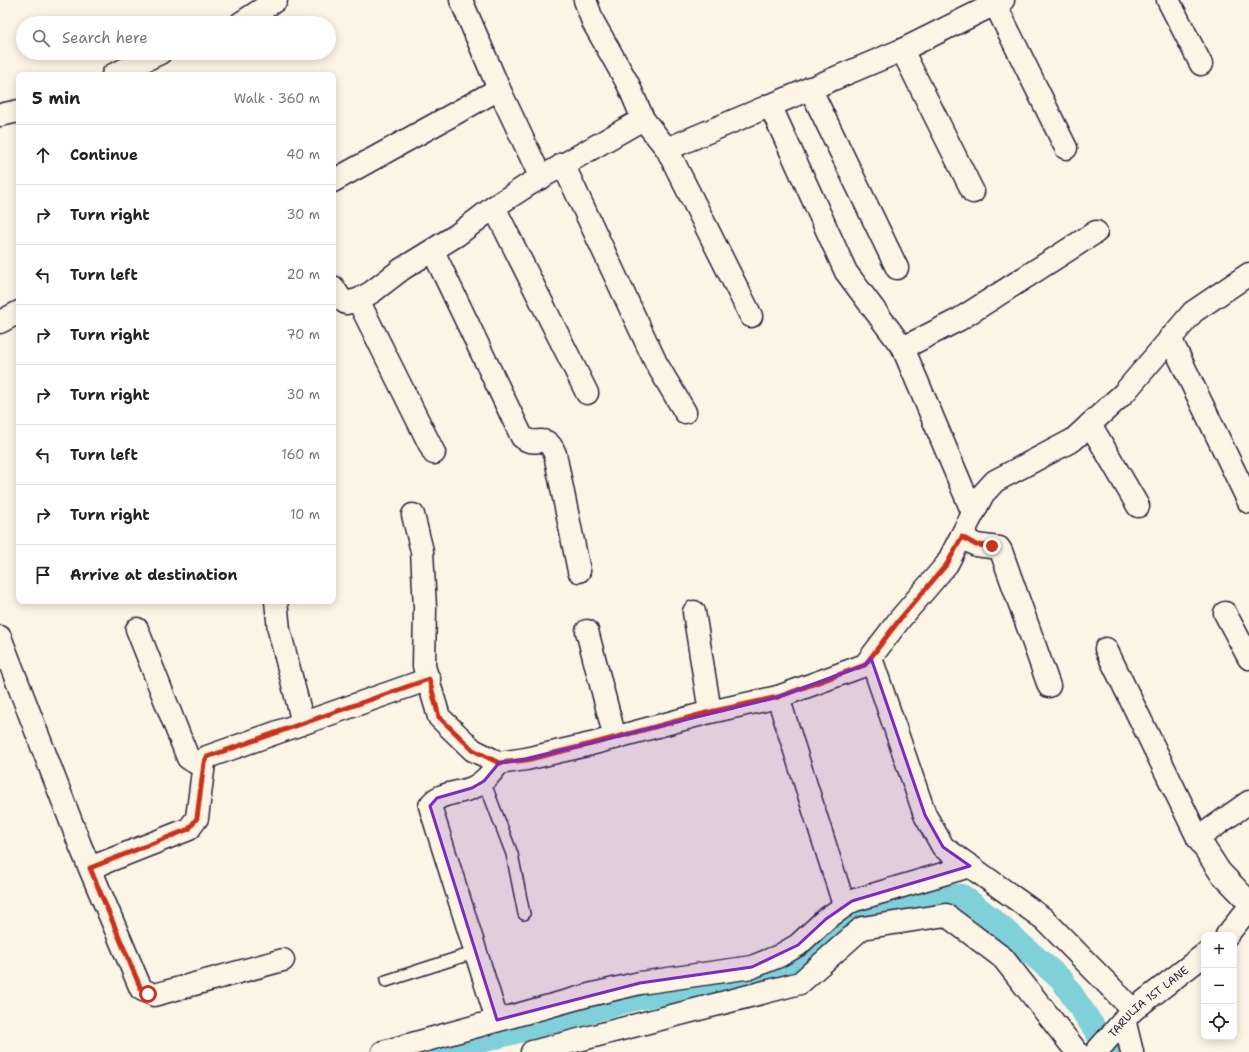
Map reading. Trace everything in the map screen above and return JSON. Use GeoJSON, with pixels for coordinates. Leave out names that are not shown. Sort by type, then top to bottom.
{"type":"FeatureCollection","features":[{"type":"Feature","properties":{"kind":"street"},"geometry":{"type":"LineString","coordinates":[[252,16],[276,0]]}},
{"type":"Feature","properties":{"kind":"street"},"geometry":{"type":"LineString","coordinates":[[461,0],[499,89],[541,178]]}},
{"type":"Feature","properties":{"kind":"street"},"geometry":{"type":"LineString","coordinates":[[585,0],[593,22],[628,84],[643,119],[667,148],[751,316]]}},
{"type":"Feature","properties":{"kind":"street"},"geometry":{"type":"LineString","coordinates":[[1168,0],[1202,64]]}},
{"type":"Feature","properties":{"kind":"street"},"geometry":{"type":"LineString","coordinates":[[667,148],[902,50],[999,2],[1066,148]]}},
{"type":"Feature","properties":{"kind":"street"},"geometry":{"type":"LineString","coordinates":[[902,50],[974,192]]}},
{"type":"Feature","properties":{"kind":"street"},"geometry":{"type":"LineString","coordinates":[[119,72],[145,60]]}},
{"type":"Feature","properties":{"kind":"street"},"geometry":{"type":"LineString","coordinates":[[810,88],[897,268]]}},
{"type":"Feature","properties":{"kind":"street"},"geometry":{"type":"LineString","coordinates":[[336,179],[499,89]]}},
{"type":"Feature","properties":{"kind":"street"},"geometry":{"type":"LineString","coordinates":[[770,105],[846,272],[903,348],[973,513]]}},
{"type":"Feature","properties":{"kind":"street"},"geometry":{"type":"LineString","coordinates":[[0,115],[16,112]]}},
{"type":"Feature","properties":{"kind":"street"},"geometry":{"type":"LineString","coordinates":[[336,292],[340,299],[346,303],[358,300],[402,269],[433,251],[494,207],[563,164],[643,119]]}},
{"type":"Feature","properties":{"kind":"street"},"geometry":{"type":"LineString","coordinates":[[563,164],[656,362],[684,412]]}},
{"type":"Feature","properties":{"kind":"street"},"geometry":{"type":"LineString","coordinates":[[494,207],[587,393]]}},
{"type":"Feature","properties":{"kind":"street"},"geometry":{"type":"LineString","coordinates":[[903,348],[960,319],[1096,232]]}},
{"type":"Feature","properties":{"kind":"street"},"geometry":{"type":"LineString","coordinates":[[433,251],[522,437],[529,441],[545,440],[552,445],[579,571]]}},
{"type":"Feature","properties":{"kind":"street"},"geometry":{"type":"LineString","coordinates":[[413,515],[422,551],[425,608],[424,666],[439,717],[473,750],[499,763],[526,760],[710,712],[778,697],[865,665],[900,619],[947,564],[983,494],[995,481],[1073,440],[1124,393],[1193,312],[1249,274]]}},
{"type":"Feature","properties":{"kind":"street"},"geometry":{"type":"LineString","coordinates":[[358,300],[434,453]]}},
{"type":"Feature","properties":{"kind":"street"},"geometry":{"type":"LineString","coordinates":[[0,322],[16,314]]}},
{"type":"Feature","properties":{"kind":"street"},"geometry":{"type":"LineString","coordinates":[[1170,338],[1249,502]]}},
{"type":"Feature","properties":{"kind":"street"},"geometry":{"type":"LineString","coordinates":[[1090,424],[1138,506]]}},
{"type":"Feature","properties":{"kind":"street"},"geometry":{"type":"LineString","coordinates":[[962,537],[976,545],[999,548],[1001,551],[1049,686]]}},
{"type":"Feature","properties":{"kind":"street"},"geometry":{"type":"LineString","coordinates":[[276,604],[279,630],[303,723]]}},
{"type":"Feature","properties":{"kind":"street"},"geometry":{"type":"LineString","coordinates":[[694,612],[710,712]]}},
{"type":"Feature","properties":{"kind":"street"},"geometry":{"type":"LineString","coordinates":[[1225,613],[1249,658]]}},
{"type":"Feature","properties":{"kind":"street"},"geometry":{"type":"LineString","coordinates":[[137,630],[188,758],[196,763],[204,763]]}},
{"type":"Feature","properties":{"kind":"street"},"geometry":{"type":"LineString","coordinates":[[587,631],[615,738]]}},
{"type":"Feature","properties":{"kind":"street"},"geometry":{"type":"LineString","coordinates":[[0,637],[6,669],[141,989],[148,994],[154,995],[283,960]]}},
{"type":"Feature","properties":{"kind":"street"},"geometry":{"type":"LineString","coordinates":[[1106,649],[1198,838],[1220,872],[1249,902]]}},
{"type":"Feature","properties":{"kind":"street"},"geometry":{"type":"LineString","coordinates":[[871,658],[925,815],[943,847],[1044,919],[1125,1018],[1132,1052]]}},
{"type":"Feature","properties":{"kind":"street"},"geometry":{"type":"LineString","coordinates":[[90,868],[189,829],[197,818],[204,763],[207,757],[429,679]]}},
{"type":"Feature","properties":{"kind":"street"},"geometry":{"type":"LineString","coordinates":[[778,697],[844,905]]}},
{"type":"Feature","properties":{"kind":"street"},"geometry":{"type":"LineString","coordinates":[[497,1020],[430,806],[437,798],[472,788],[484,781],[499,763]]}},
{"type":"Feature","properties":{"kind":"street"},"geometry":{"type":"LineString","coordinates":[[1198,838],[1249,802]]}},
{"type":"Feature","properties":{"kind":"street"},"geometry":{"type":"LineString","coordinates":[[383,1052],[540,1007],[640,983],[752,967],[779,956],[798,945],[826,918],[844,905],[873,894],[970,866]]}},
{"type":"Feature","properties":{"kind":"street"},"geometry":{"type":"LineString","coordinates":[[1229,932],[1249,908]]}},
{"type":"Feature","properties":{"kind":"street"},"geometry":{"type":"LineString","coordinates":[[532,1052],[800,983],[862,928],[946,915],[1003,958],[1077,1052]]}},
{"type":"Feature","properties":{"kind":"street","name":"TARULIA 1ST LANE"},"geometry":{"type":"LineString","coordinates":[[1096,1052],[1125,1018],[1201,956]]}},
{"type":"Feature","properties":{"kind":"lane"},"geometry":{"type":"LineString","coordinates":[[484,781],[512,854],[524,914]]}},
{"type":"Feature","properties":{"kind":"lane"},"geometry":{"type":"LineString","coordinates":[[386,981],[476,952]]}},
{"type":"Feature","properties":{"kind":"highlighted area"},"geometry":{"type":"Polygon","coordinates":[[[871,658],[925,815],[943,847],[970,866],[852,901],[826,919],[798,945],[752,967],[640,983],[497,1020],[430,806],[437,798],[472,788],[484,781],[499,763],[526,759],[778,697],[865,665],[871,658]]]}},
{"type":"Feature","properties":{"kind":"waterway"},"geometry":{"type":"LineString","coordinates":[[442,1052],[638,998],[746,978],[801,962],[847,923],[903,897],[962,896],[987,915],[1062,980],[1110,1052]]}},
{"type":"Feature","properties":{"kind":"route"},"geometry":{"type":"LineString","coordinates":[[148,994],[141,989],[90,868],[189,829],[197,818],[204,763],[207,757],[429,679],[439,717],[473,750],[499,763],[526,760],[710,712],[778,697],[865,665],[878,650],[900,619],[947,564],[962,537],[976,545],[983,547],[992,546]]}}]}
